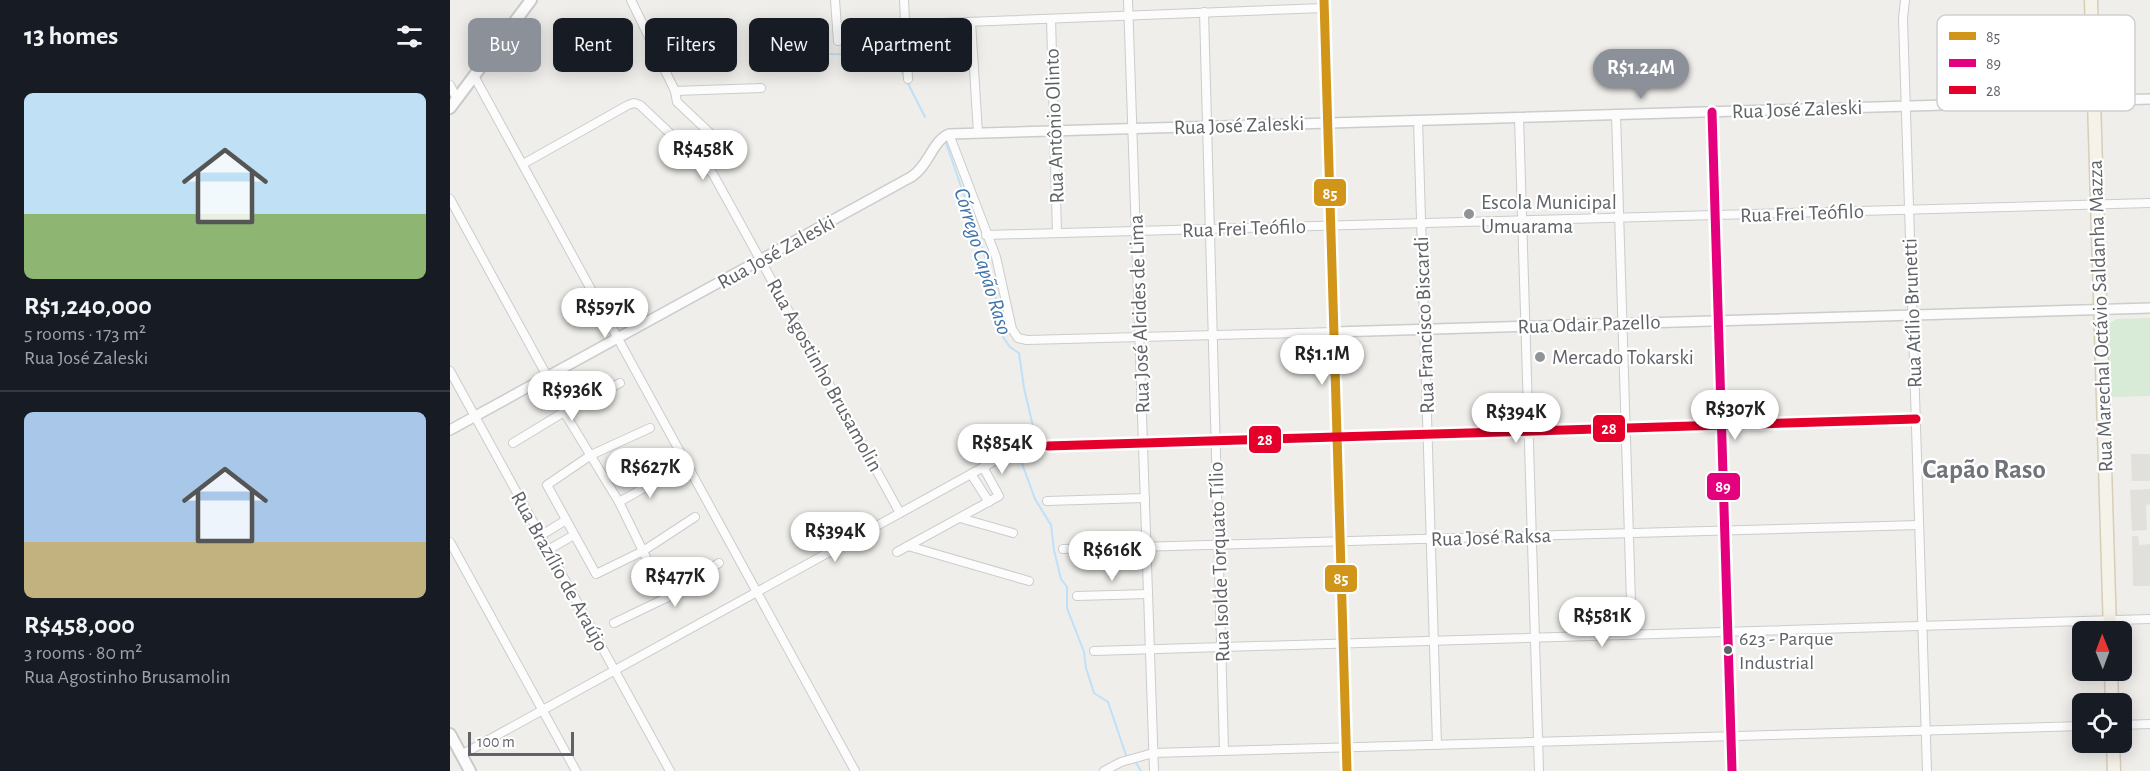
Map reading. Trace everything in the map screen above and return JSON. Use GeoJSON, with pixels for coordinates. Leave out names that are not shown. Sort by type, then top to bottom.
{"type":"FeatureCollection","features":[{"type":"Feature","properties":{"kind":"main road"},"geometry":{"type":"LineString","coordinates":[[450,108],[531,0]]}},
{"type":"Feature","properties":{"kind":"main road","name":"Rua Marechal Octávio Saldanha Mazza"},"geometry":{"type":"LineString","coordinates":[[2091,0],[2091,15]]}},
{"type":"Feature","properties":{"kind":"main road","name":"Rua Marechal Octávio Saldanha Mazza"},"geometry":{"type":"LineString","coordinates":[[2094,111],[2110,621]]}},
{"type":"Feature","properties":{"kind":"main road"},"geometry":{"type":"LineString","coordinates":[[450,734],[471,771]]}},
{"type":"Feature","properties":{"kind":"main road"},"geometry":{"type":"LineString","coordinates":[[2113,753],[2114,771]]}},
{"type":"Feature","properties":{"kind":"street"},"geometry":{"type":"LineString","coordinates":[[631,0],[675,91],[677,102],[712,135]]}},
{"type":"Feature","properties":{"kind":"street"},"geometry":{"type":"LineString","coordinates":[[835,0],[838,41]]}},
{"type":"Feature","properties":{"kind":"street"},"geometry":{"type":"LineString","coordinates":[[904,0],[905,18]]}},
{"type":"Feature","properties":{"kind":"street","name":"Rua José Alcides de Lima"},"geometry":{"type":"LineString","coordinates":[[1128,0],[1154,771]]}},
{"type":"Feature","properties":{"kind":"street","name":"Rua Atílio Brunetti"},"geometry":{"type":"LineString","coordinates":[[1905,0],[1903,19],[1927,771]]}},
{"type":"Feature","properties":{"kind":"street"},"geometry":{"type":"LineString","coordinates":[[972,22],[1114,17],[1129,14],[1204,12],[1324,4],[1347,771]]}},
{"type":"Feature","properties":{"kind":"street","name":"Rua Isolde Torquato Tílio"},"geometry":{"type":"LineString","coordinates":[[1204,12],[1224,751]]}},
{"type":"Feature","properties":{"kind":"street","name":"Rua Antônio Olinto"},"geometry":{"type":"LineString","coordinates":[[1051,19],[1057,233]]}},
{"type":"Feature","properties":{"kind":"street"},"geometry":{"type":"LineString","coordinates":[[837,27],[841,27]]}},
{"type":"Feature","properties":{"kind":"street"},"geometry":{"type":"LineString","coordinates":[[972,38],[978,133]]}},
{"type":"Feature","properties":{"kind":"street"},"geometry":{"type":"LineString","coordinates":[[908,72],[908,79]]}},
{"type":"Feature","properties":{"kind":"street"},"geometry":{"type":"LineString","coordinates":[[474,76],[855,771]]}},
{"type":"Feature","properties":{"kind":"street"},"geometry":{"type":"LineString","coordinates":[[450,85],[457,99]]}},
{"type":"Feature","properties":{"kind":"street"},"geometry":{"type":"LineString","coordinates":[[675,91],[760,88]]}},
{"type":"Feature","properties":{"kind":"street","name":"Rua José Zaleski"},"geometry":{"type":"LineString","coordinates":[[2135,99],[2150,99]]}},
{"type":"Feature","properties":{"kind":"street","name":"Rua Agostinho Brusamolin"},"geometry":{"type":"LineString","coordinates":[[523,164],[634,103],[640,105],[713,174],[900,513]]}},
{"type":"Feature","properties":{"kind":"street","name":"Rua José Zaleski"},"geometry":{"type":"LineString","coordinates":[[450,430],[915,175],[924,166],[940,140],[949,134],[1937,105]]}},
{"type":"Feature","properties":{"kind":"street"},"geometry":{"type":"LineString","coordinates":[[1712,112],[1732,771]]}},
{"type":"Feature","properties":{"kind":"street"},"geometry":{"type":"LineString","coordinates":[[1616,114],[1632,635]]}},
{"type":"Feature","properties":{"kind":"street"},"geometry":{"type":"LineString","coordinates":[[1519,117],[1539,771]]}},
{"type":"Feature","properties":{"kind":"street","name":"Rua Francisco Biscardi"},"geometry":{"type":"LineString","coordinates":[[1418,120],[1437,745]]}},
{"type":"Feature","properties":{"kind":"street"},"geometry":{"type":"LineString","coordinates":[[949,134],[986,235]]}},
{"type":"Feature","properties":{"kind":"street"},"geometry":{"type":"LineString","coordinates":[[450,199],[547,376]]}},
{"type":"Feature","properties":{"kind":"street","name":"Rua Frei Teófilo"},"geometry":{"type":"LineString","coordinates":[[986,235],[2150,203]]}},
{"type":"Feature","properties":{"kind":"street","name":"Rua Odair Pazello"},"geometry":{"type":"LineString","coordinates":[[986,235],[996,257],[1014,334],[1018,338],[1028,340],[2150,308]]}},
{"type":"Feature","properties":{"kind":"street","name":"Rua Brazílio de Araújo"},"geometry":{"type":"LineString","coordinates":[[450,371],[670,771]]}},
{"type":"Feature","properties":{"kind":"street"},"geometry":{"type":"LineString","coordinates":[[513,443],[564,412],[620,383]]}},
{"type":"Feature","properties":{"kind":"street"},"geometry":{"type":"LineString","coordinates":[[564,412],[619,502],[666,598]]}},
{"type":"Feature","properties":{"kind":"street"},"geometry":{"type":"LineString","coordinates":[[1048,446],[1916,419]]}},
{"type":"Feature","properties":{"kind":"street"},"geometry":{"type":"LineString","coordinates":[[650,428],[591,455],[547,485],[596,574],[644,551],[695,517]]}},
{"type":"Feature","properties":{"kind":"street"},"geometry":{"type":"LineString","coordinates":[[461,754],[1000,458]]}},
{"type":"Feature","properties":{"kind":"street"},"geometry":{"type":"LineString","coordinates":[[897,552],[999,496],[983,467]]}},
{"type":"Feature","properties":{"kind":"street"},"geometry":{"type":"LineString","coordinates":[[619,502],[669,474]]}},
{"type":"Feature","properties":{"kind":"street"},"geometry":{"type":"LineString","coordinates":[[971,474],[989,502]]}},
{"type":"Feature","properties":{"kind":"street"},"geometry":{"type":"LineString","coordinates":[[1047,501],[1145,498]]}},
{"type":"Feature","properties":{"kind":"street"},"geometry":{"type":"LineString","coordinates":[[960,518],[1013,533]]}},
{"type":"Feature","properties":{"kind":"street"},"geometry":{"type":"LineString","coordinates":[[540,536],[566,520]]}},
{"type":"Feature","properties":{"kind":"street","name":"Rua José Raksa"},"geometry":{"type":"LineString","coordinates":[[1063,549],[1919,525]]}},
{"type":"Feature","properties":{"kind":"street"},"geometry":{"type":"LineString","coordinates":[[548,550],[574,535]]}},
{"type":"Feature","properties":{"kind":"street"},"geometry":{"type":"LineString","coordinates":[[450,542],[576,771]]}},
{"type":"Feature","properties":{"kind":"street"},"geometry":{"type":"LineString","coordinates":[[908,546],[1029,580]]}},
{"type":"Feature","properties":{"kind":"street"},"geometry":{"type":"LineString","coordinates":[[614,623],[666,598],[719,564]]}},
{"type":"Feature","properties":{"kind":"street"},"geometry":{"type":"LineString","coordinates":[[1077,596],[1148,594]]}},
{"type":"Feature","properties":{"kind":"street"},"geometry":{"type":"LineString","coordinates":[[2132,622],[2150,619]]}},
{"type":"Feature","properties":{"kind":"street"},"geometry":{"type":"LineString","coordinates":[[1094,651],[1922,626],[2072,626]]}},
{"type":"Feature","properties":{"kind":"street"},"geometry":{"type":"LineString","coordinates":[[2132,725],[2150,724]]}},
{"type":"Feature","properties":{"kind":"street"},"geometry":{"type":"LineString","coordinates":[[1104,771],[1137,756],[1153,753],[2072,726]]}},
{"type":"Feature","properties":{"kind":"shaded area"},"geometry":{"type":"Polygon","coordinates":[[[2131,454],[2150,454],[2150,481],[2132,481],[2131,454]]]}},
{"type":"Feature","properties":{"kind":"shaded area"},"geometry":{"type":"Polygon","coordinates":[[[2150,489],[2150,504],[2146,505],[2147,530],[2132,531],[2130,490],[2150,489]]]}},
{"type":"Feature","properties":{"kind":"shaded area"},"geometry":{"type":"Polygon","coordinates":[[[2132,536],[2138,536],[2139,545],[2150,544],[2150,586],[2133,586],[2132,536]]]}},
{"type":"Feature","properties":{"kind":"green space"},"geometry":{"type":"Polygon","coordinates":[[[2150,318],[2150,396],[2111,397],[2109,324],[2117,319],[2150,318]]]}},
{"type":"Feature","properties":{"kind":"waterway","name":"Córrego Capão Raso"},"geometry":{"type":"LineString","coordinates":[[830,54],[880,55],[898,64],[925,117]]}},
{"type":"Feature","properties":{"kind":"waterway","name":"Córrego Capão Raso"},"geometry":{"type":"LineString","coordinates":[[945,140],[983,250],[995,293],[1003,337],[1010,347],[1019,353],[1024,388],[1036,439],[1030,449],[1020,458],[1035,499],[1051,525],[1061,579],[1067,587],[1067,608],[1084,652],[1086,668],[1094,693],[1108,702],[1127,758]]}},
{"type":"Feature","properties":{"kind":"waterway","name":"Córrego Capão Raso"},"geometry":{"type":"LineString","coordinates":[[1135,761],[1141,771]]}},
{"type":"Feature","properties":{"kind":"transit line","name":"85"},"geometry":{"type":"LineString","coordinates":[[1324,0],[1347,771]]}},
{"type":"Feature","properties":{"kind":"transit line","name":"89"},"geometry":{"type":"LineString","coordinates":[[1712,112],[1732,771]]}},
{"type":"Feature","properties":{"kind":"transit line","name":"28"},"geometry":{"type":"LineString","coordinates":[[1048,446],[1916,419]]}},
{"type":"Feature","properties":{"kind":"place","name":"Escola Municipal Umuarama"},"geometry":{"type":"Point","coordinates":[1469,214]}},
{"type":"Feature","properties":{"kind":"place","name":"Mercado Tokarski"},"geometry":{"type":"Point","coordinates":[1540,357]}},
{"type":"Feature","properties":{"kind":"place","name":"623 - Parque Industrial"},"geometry":{"type":"Point","coordinates":[1728,650]}},
{"type":"Feature","properties":{"kind":"district","name":"Capão Raso"},"geometry":{"type":"Point","coordinates":[1984,469]}}]}
